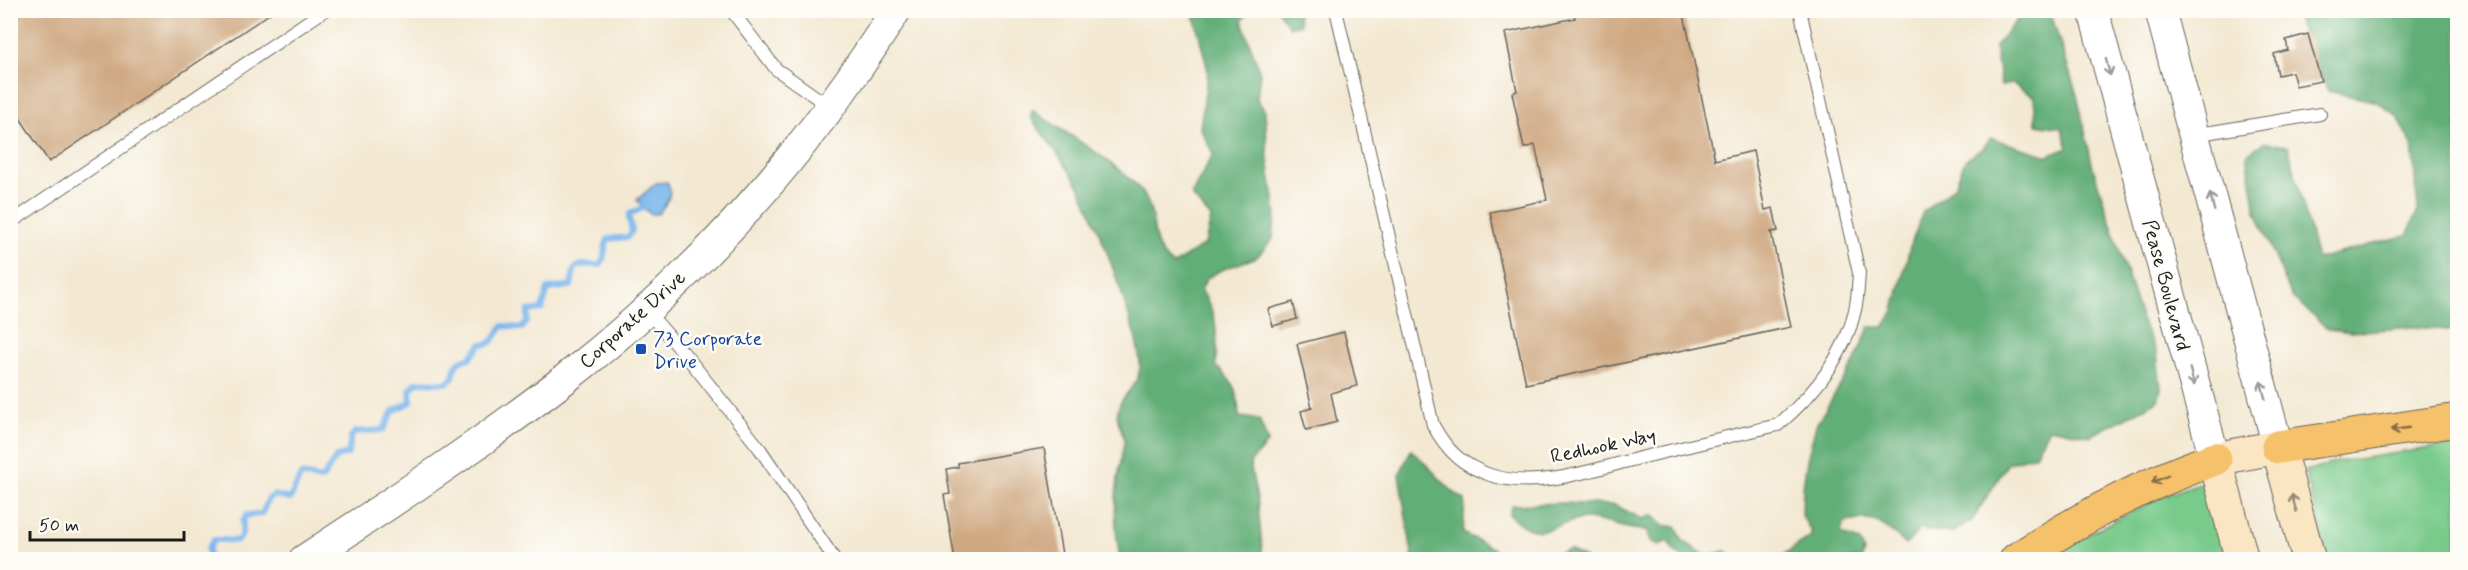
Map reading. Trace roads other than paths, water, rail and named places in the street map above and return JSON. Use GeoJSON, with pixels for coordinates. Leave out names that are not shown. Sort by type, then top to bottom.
{"type":"FeatureCollection","features":[{"type":"Feature","properties":{"kind":"highway"},"geometry":{"type":"LineString","coordinates":[[2278,447],[2457,420]]}},
{"type":"Feature","properties":{"kind":"highway"},"geometry":{"type":"LineString","coordinates":[[2016,560],[2096,510],[2160,479],[2215,459]]}},
{"type":"Feature","properties":{"kind":"main road"},"geometry":{"type":"LineString","coordinates":[[2215,459],[2278,447],[2309,560]]}},
{"type":"Feature","properties":{"kind":"main road","name":"Pease Boulevard"},"geometry":{"type":"LineString","coordinates":[[2215,459],[2242,560]]}},
{"type":"Feature","properties":{"kind":"street","name":"Corporate Drive"},"geometry":{"type":"LineString","coordinates":[[304,560],[416,487],[509,421],[566,378],[646,310],[739,218],[793,156],[830,107],[896,10]]}},
{"type":"Feature","properties":{"kind":"street","name":"Pease Boulevard"},"geometry":{"type":"LineString","coordinates":[[2093,10],[2215,459]]}},
{"type":"Feature","properties":{"kind":"street"},"geometry":{"type":"LineString","coordinates":[[2160,10],[2278,447]]}},
{"type":"Feature","properties":{"kind":"lane"},"geometry":{"type":"LineString","coordinates":[[10,223],[74,183],[326,10]]}},
{"type":"Feature","properties":{"kind":"lane"},"geometry":{"type":"LineString","coordinates":[[731,10],[776,69],[830,107]]}},
{"type":"Feature","properties":{"kind":"lane","name":"Redhook Way"},"geometry":{"type":"LineString","coordinates":[[1336,10],[1433,425],[1444,446],[1459,459],[1490,475],[1516,480],[1556,477],[1778,425],[1805,402],[1826,374],[1856,310],[1859,273],[1800,10]]}},
{"type":"Feature","properties":{"kind":"lane"},"geometry":{"type":"LineString","coordinates":[[2193,135],[2320,114]]}},
{"type":"Feature","properties":{"kind":"lane"},"geometry":{"type":"LineString","coordinates":[[646,310],[688,358],[760,449],[835,560]]}},
{"type":"Feature","properties":{"kind":"water"},"geometry":{"type":"Polygon","coordinates":[[[667,182],[670,191],[666,203],[658,214],[650,214],[637,200],[656,183],[667,182]]]}},
{"type":"Feature","properties":{"kind":"waterway"},"geometry":{"type":"LineString","coordinates":[[210,560],[208,549],[214,540],[239,539],[243,529],[243,520],[247,515],[262,514],[268,499],[274,495],[290,499],[301,475],[322,479],[336,457],[348,454],[351,437],[355,432],[383,430],[393,411],[411,402],[410,390],[417,382],[446,383],[453,378],[459,362],[470,358],[481,344],[492,341],[503,326],[522,328],[527,322],[528,311],[542,309],[548,289],[571,286],[574,270],[580,265],[600,265],[608,239],[628,237],[632,231],[630,214],[648,205]]}},
{"type":"Feature","properties":{"kind":"place","name":"73 Corporate Drive"},"geometry":{"type":"Point","coordinates":[641,349]}}]}
